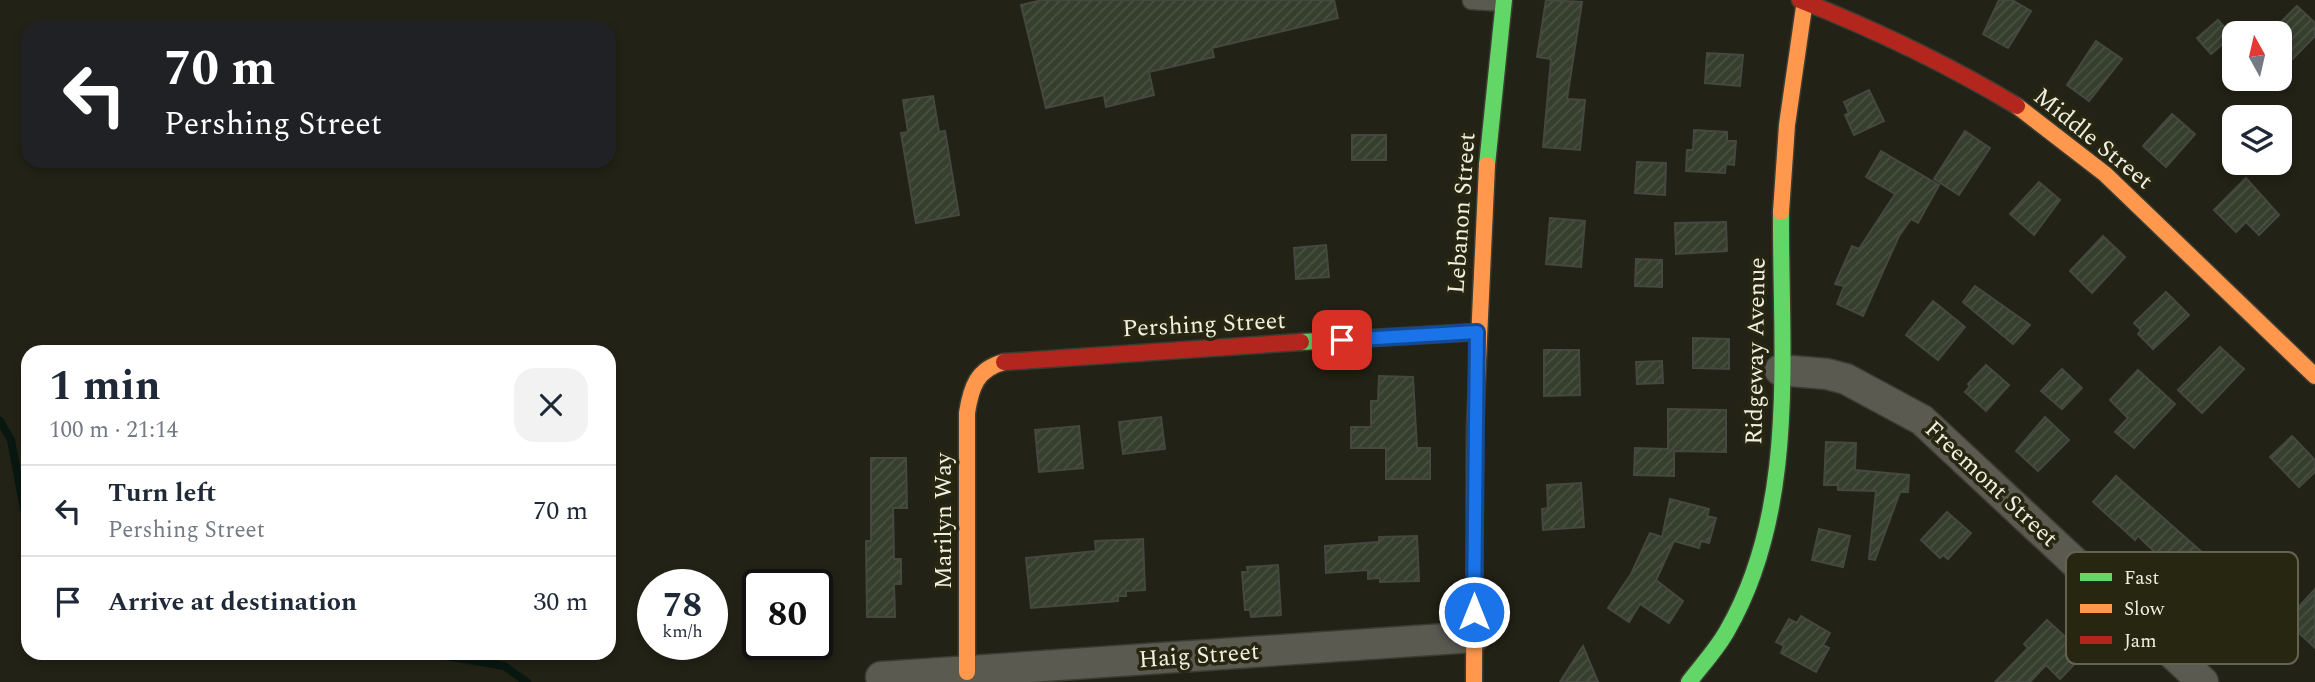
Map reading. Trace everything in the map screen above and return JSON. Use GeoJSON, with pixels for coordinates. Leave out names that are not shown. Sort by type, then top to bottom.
{"type":"FeatureCollection","features":[{"type":"Feature","properties":{"kind":"main road","name":"Ridgeway Avenue"},"geometry":{"type":"LineString","coordinates":[[1689,682],[1709,658],[1737,610],[1764,544],[1776,467],[1780,370],[1781,196],[1803,1]]}},
{"type":"Feature","properties":{"kind":"main road","name":"Middle Street"},"geometry":{"type":"LineString","coordinates":[[1803,1],[1983,84],[2050,130],[2105,174],[2315,376]]}},
{"type":"Feature","properties":{"kind":"main road","name":"Lebanon Street"},"geometry":{"type":"LineString","coordinates":[[1475,682],[1477,332],[1488,149],[1504,2]]}},
{"type":"Feature","properties":{"kind":"main road","name":"Pershing Street"},"geometry":{"type":"LineString","coordinates":[[979,374],[989,366],[1023,359],[1477,332]]}},
{"type":"Feature","properties":{"kind":"main road","name":"Marilyn Way"},"geometry":{"type":"LineString","coordinates":[[967,672],[967,414],[972,383],[979,374]]}},
{"type":"Feature","properties":{"kind":"street","name":"Freemont Street"},"geometry":{"type":"LineString","coordinates":[[1780,370],[1828,374],[1846,379],[1922,420],[2066,554]]}},
{"type":"Feature","properties":{"kind":"street","name":"Haig Street"},"geometry":{"type":"LineString","coordinates":[[881,677],[1474,637]]}},
{"type":"Feature","properties":{"kind":"street","name":"Freemont Street"},"geometry":{"type":"LineString","coordinates":[[2184,664],[2203,682]]}},
{"type":"Feature","properties":{"kind":"lane"},"geometry":{"type":"LineString","coordinates":[[1471,1],[1504,2]]}},
{"type":"Feature","properties":{"kind":"building"},"geometry":{"type":"Polygon","coordinates":[[[1042,0],[1334,0],[1338,18],[1212,48],[1214,57],[1149,72],[1154,95],[1106,107],[1104,95],[1046,108],[1021,5],[1042,0]]]}},
{"type":"Feature","properties":{"kind":"building"},"geometry":{"type":"Polygon","coordinates":[[[1546,0],[1582,2],[1567,99],[1585,100],[1580,150],[1543,147],[1551,59],[1537,57],[1546,0]]]}},
{"type":"Feature","properties":{"kind":"building"},"geometry":{"type":"Polygon","coordinates":[[[1999,0],[2012,0],[2031,11],[2008,48],[1983,34],[1999,0]]]}},
{"type":"Feature","properties":{"kind":"building"},"geometry":{"type":"Polygon","coordinates":[[[2297,6],[2315,23],[2315,36],[2292,60],[2292,21],[2282,21],[2297,6]]]}},
{"type":"Feature","properties":{"kind":"building"},"geometry":{"type":"Polygon","coordinates":[[[2218,20],[2222,25],[2222,45],[2211,54],[2197,38],[2218,20]]]}},
{"type":"Feature","properties":{"kind":"building"},"geometry":{"type":"Polygon","coordinates":[[[2096,41],[2122,59],[2089,101],[2067,85],[2096,41]]]}},
{"type":"Feature","properties":{"kind":"building"},"geometry":{"type":"Polygon","coordinates":[[[1707,53],[1743,55],[1740,86],[1705,83],[1707,53]]]}},
{"type":"Feature","properties":{"kind":"building"},"geometry":{"type":"Polygon","coordinates":[[[1869,90],[1884,121],[1854,135],[1845,115],[1849,113],[1844,102],[1869,90]]]}},
{"type":"Feature","properties":{"kind":"building"},"geometry":{"type":"Polygon","coordinates":[[[933,96],[939,132],[945,131],[959,215],[916,223],[901,133],[908,132],[903,100],[933,96]]]}},
{"type":"Feature","properties":{"kind":"building"},"geometry":{"type":"Polygon","coordinates":[[[2172,114],[2195,134],[2166,167],[2143,146],[2172,114]]]}},
{"type":"Feature","properties":{"kind":"building"},"geometry":{"type":"Polygon","coordinates":[[[1694,130],[1727,132],[1727,141],[1736,141],[1734,165],[1726,164],[1725,173],[1686,171],[1687,150],[1693,150],[1694,130]]]}},
{"type":"Feature","properties":{"kind":"building"},"geometry":{"type":"Polygon","coordinates":[[[1965,131],[1990,148],[1959,195],[1934,179],[1965,131]]]}},
{"type":"Feature","properties":{"kind":"building"},"geometry":{"type":"Polygon","coordinates":[[[1352,135],[1386,135],[1386,160],[1352,160],[1352,135]]]}},
{"type":"Feature","properties":{"kind":"building"},"geometry":{"type":"Polygon","coordinates":[[[1881,151],[1939,185],[1918,223],[1911,219],[1899,236],[1863,316],[1837,304],[1844,286],[1835,284],[1852,246],[1859,249],[1895,194],[1866,177],[1881,151]]]}},
{"type":"Feature","properties":{"kind":"building"},"geometry":{"type":"Polygon","coordinates":[[[1637,162],[1666,163],[1665,195],[1635,193],[1637,162]]]}},
{"type":"Feature","properties":{"kind":"building"},"geometry":{"type":"Polygon","coordinates":[[[2246,178],[2279,215],[2259,235],[2246,222],[2236,232],[2214,210],[2246,178]]]}},
{"type":"Feature","properties":{"kind":"building"},"geometry":{"type":"Polygon","coordinates":[[[2039,182],[2060,200],[2034,235],[2010,214],[2039,182]]]}},
{"type":"Feature","properties":{"kind":"building"},"geometry":{"type":"Polygon","coordinates":[[[1550,218],[1585,221],[1581,267],[1546,264],[1550,218]]]}},
{"type":"Feature","properties":{"kind":"building"},"geometry":{"type":"Polygon","coordinates":[[[1726,222],[1727,251],[1676,254],[1675,223],[1726,222]]]}},
{"type":"Feature","properties":{"kind":"building"},"geometry":{"type":"Polygon","coordinates":[[[2103,236],[2125,257],[2092,293],[2070,271],[2103,236]]]}},
{"type":"Feature","properties":{"kind":"building"},"geometry":{"type":"Polygon","coordinates":[[[1326,245],[1329,277],[1296,279],[1294,248],[1326,245]]]}},
{"type":"Feature","properties":{"kind":"building"},"geometry":{"type":"Polygon","coordinates":[[[1636,259],[1662,260],[1662,287],[1635,286],[1636,259]]]}},
{"type":"Feature","properties":{"kind":"building"},"geometry":{"type":"Polygon","coordinates":[[[1975,286],[2030,325],[2013,344],[1963,302],[1975,286]]]}},
{"type":"Feature","properties":{"kind":"building"},"geometry":{"type":"Polygon","coordinates":[[[2166,292],[2189,315],[2153,349],[2138,334],[2141,330],[2134,323],[2166,292]]]}},
{"type":"Feature","properties":{"kind":"building"},"geometry":{"type":"Polygon","coordinates":[[[1933,301],[1965,327],[1938,360],[1906,335],[1933,301]]]}},
{"type":"Feature","properties":{"kind":"building"},"geometry":{"type":"Polygon","coordinates":[[[1693,338],[1729,339],[1729,369],[1693,368],[1693,338]]]}},
{"type":"Feature","properties":{"kind":"building"},"geometry":{"type":"Polygon","coordinates":[[[2220,347],[2244,369],[2202,413],[2178,390],[2220,347]]]}},
{"type":"Feature","properties":{"kind":"building"},"geometry":{"type":"Polygon","coordinates":[[[1544,350],[1579,350],[1580,395],[1544,396],[1544,350]]]}},
{"type":"Feature","properties":{"kind":"building"},"geometry":{"type":"Polygon","coordinates":[[[1662,361],[1663,383],[1637,384],[1636,362],[1662,361]]]}},
{"type":"Feature","properties":{"kind":"building"},"geometry":{"type":"Polygon","coordinates":[[[1986,365],[2009,385],[1986,411],[1965,392],[1970,386],[1968,384],[1986,365]]]}},
{"type":"Feature","properties":{"kind":"building"},"geometry":{"type":"Polygon","coordinates":[[[2062,369],[2082,388],[2062,409],[2041,391],[2062,369]]]}},
{"type":"Feature","properties":{"kind":"building"},"geometry":{"type":"Polygon","coordinates":[[[2138,370],[2175,404],[2134,448],[2115,432],[2128,418],[2110,400],[2138,370]]]}},
{"type":"Feature","properties":{"kind":"building"},"geometry":{"type":"Polygon","coordinates":[[[1379,376],[1413,377],[1417,448],[1430,448],[1430,479],[1386,479],[1386,448],[1351,448],[1351,427],[1371,427],[1371,401],[1378,401],[1379,376]]]}},
{"type":"Feature","properties":{"kind":"building"},"geometry":{"type":"Polygon","coordinates":[[[1668,409],[1726,410],[1726,452],[1674,451],[1674,476],[1634,475],[1635,448],[1668,449],[1668,409]]]}},
{"type":"Feature","properties":{"kind":"building"},"geometry":{"type":"Polygon","coordinates":[[[1161,417],[1165,449],[1123,454],[1119,422],[1161,417]]]}},
{"type":"Feature","properties":{"kind":"building"},"geometry":{"type":"Polygon","coordinates":[[[2045,417],[2069,440],[2038,471],[2016,451],[2045,417]]]}},
{"type":"Feature","properties":{"kind":"building"},"geometry":{"type":"Polygon","coordinates":[[[1079,426],[1083,468],[1039,472],[1035,430],[1079,426]]]}},
{"type":"Feature","properties":{"kind":"building"},"geometry":{"type":"Polygon","coordinates":[[[2292,436],[2315,460],[2315,472],[2299,487],[2270,457],[2292,436]]]}},
{"type":"Feature","properties":{"kind":"building"},"geometry":{"type":"Polygon","coordinates":[[[1826,442],[1856,443],[1855,470],[1909,475],[1908,492],[1900,492],[1875,560],[1869,559],[1876,491],[1838,490],[1838,485],[1824,485],[1826,442]]]}},
{"type":"Feature","properties":{"kind":"building"},"geometry":{"type":"Polygon","coordinates":[[[871,458],[906,458],[907,508],[893,508],[894,559],[901,559],[901,584],[894,584],[895,617],[867,617],[866,541],[871,541],[871,458]]]}},
{"type":"Feature","properties":{"kind":"building"},"geometry":{"type":"Polygon","coordinates":[[[2116,476],[2202,552],[2155,552],[2138,536],[2135,540],[2093,502],[2116,476]]]}},
{"type":"Feature","properties":{"kind":"building"},"geometry":{"type":"Polygon","coordinates":[[[1581,483],[1584,527],[1543,530],[1542,509],[1548,508],[1547,485],[1581,483]]]}},
{"type":"Feature","properties":{"kind":"building"},"geometry":{"type":"Polygon","coordinates":[[[1670,499],[1709,509],[1707,516],[1716,518],[1709,543],[1701,541],[1699,548],[1674,541],[1656,580],[1683,601],[1669,623],[1640,604],[1629,622],[1608,608],[1631,574],[1650,533],[1662,537],[1670,499]]]}},
{"type":"Feature","properties":{"kind":"building"},"geometry":{"type":"Polygon","coordinates":[[[1947,512],[1971,533],[1948,559],[1943,555],[1940,558],[1921,540],[1947,512]]]}},
{"type":"Feature","properties":{"kind":"building"},"geometry":{"type":"Polygon","coordinates":[[[1819,529],[1850,536],[1843,567],[1812,560],[1819,529]]]}},
{"type":"Feature","properties":{"kind":"building"},"geometry":{"type":"Polygon","coordinates":[[[1417,536],[1419,581],[1380,582],[1380,578],[1368,579],[1368,570],[1326,573],[1325,546],[1379,542],[1379,537],[1417,536]]]}},
{"type":"Feature","properties":{"kind":"building"},"geometry":{"type":"Polygon","coordinates":[[[1143,539],[1145,590],[1126,591],[1126,596],[1118,596],[1118,601],[1031,608],[1026,558],[1096,551],[1095,541],[1143,539]]]}},
{"type":"Feature","properties":{"kind":"building"},"geometry":{"type":"Polygon","coordinates":[[[1278,565],[1281,615],[1251,617],[1250,610],[1245,610],[1242,572],[1248,572],[1247,567],[1278,565]]]}},
{"type":"Feature","properties":{"kind":"building"},"geometry":{"type":"Polygon","coordinates":[[[2315,589],[2315,648],[2298,632],[2298,608],[2315,589]]]}},
{"type":"Feature","properties":{"kind":"building"},"geometry":{"type":"Polygon","coordinates":[[[1801,616],[1830,633],[1823,645],[1829,648],[1816,672],[1781,653],[1784,646],[1776,642],[1789,619],[1797,623],[1801,616]]]}},
{"type":"Feature","properties":{"kind":"building"},"geometry":{"type":"Polygon","coordinates":[[[2047,620],[2066,637],[2066,664],[2074,664],[2060,679],[2046,665],[2030,682],[1995,682],[2028,648],[2024,644],[2047,620]]]}},
{"type":"Feature","properties":{"kind":"building"},"geometry":{"type":"Polygon","coordinates":[[[1583,646],[1598,682],[1560,682],[1583,646]]]}},
{"type":"Feature","properties":{"kind":"waterway"},"geometry":{"type":"LineString","coordinates":[[0,421],[11,440],[21,493]]}},
{"type":"Feature","properties":{"kind":"waterway"},"geometry":{"type":"LineString","coordinates":[[469,660],[504,666],[527,682]]}},
{"type":"Feature","properties":{"kind":"traffic: fast"},"geometry":{"type":"LineString","coordinates":[[1487,165],[1504,0]]}},
{"type":"Feature","properties":{"kind":"traffic: fast"},"geometry":{"type":"LineString","coordinates":[[1689,682],[1727,631],[1750,583],[1766,532],[1781,426],[1781,212]]}},
{"type":"Feature","properties":{"kind":"traffic: fast"},"geometry":{"type":"LineString","coordinates":[[1301,342],[1477,332]]}},
{"type":"Feature","properties":{"kind":"traffic: slow"},"geometry":{"type":"LineString","coordinates":[[1781,212],[1787,125],[1805,0]]}},
{"type":"Feature","properties":{"kind":"traffic: slow"},"geometry":{"type":"LineString","coordinates":[[2017,106],[2105,174],[2315,376]]}},
{"type":"Feature","properties":{"kind":"traffic: slow"},"geometry":{"type":"LineString","coordinates":[[1474,682],[1475,426],[1487,165]]}},
{"type":"Feature","properties":{"kind":"traffic: slow"},"geometry":{"type":"LineString","coordinates":[[967,672],[967,413],[973,387],[981,374],[1004,362]]}},
{"type":"Feature","properties":{"kind":"traffic: jam"},"geometry":{"type":"LineString","coordinates":[[1800,0],[1911,48],[2017,106]]}},
{"type":"Feature","properties":{"kind":"traffic: jam"},"geometry":{"type":"LineString","coordinates":[[1004,362],[1301,342]]}},
{"type":"Feature","properties":{"kind":"route"},"geometry":{"type":"LineString","coordinates":[[1342,340],[1477,332],[1474,612]]}}]}
